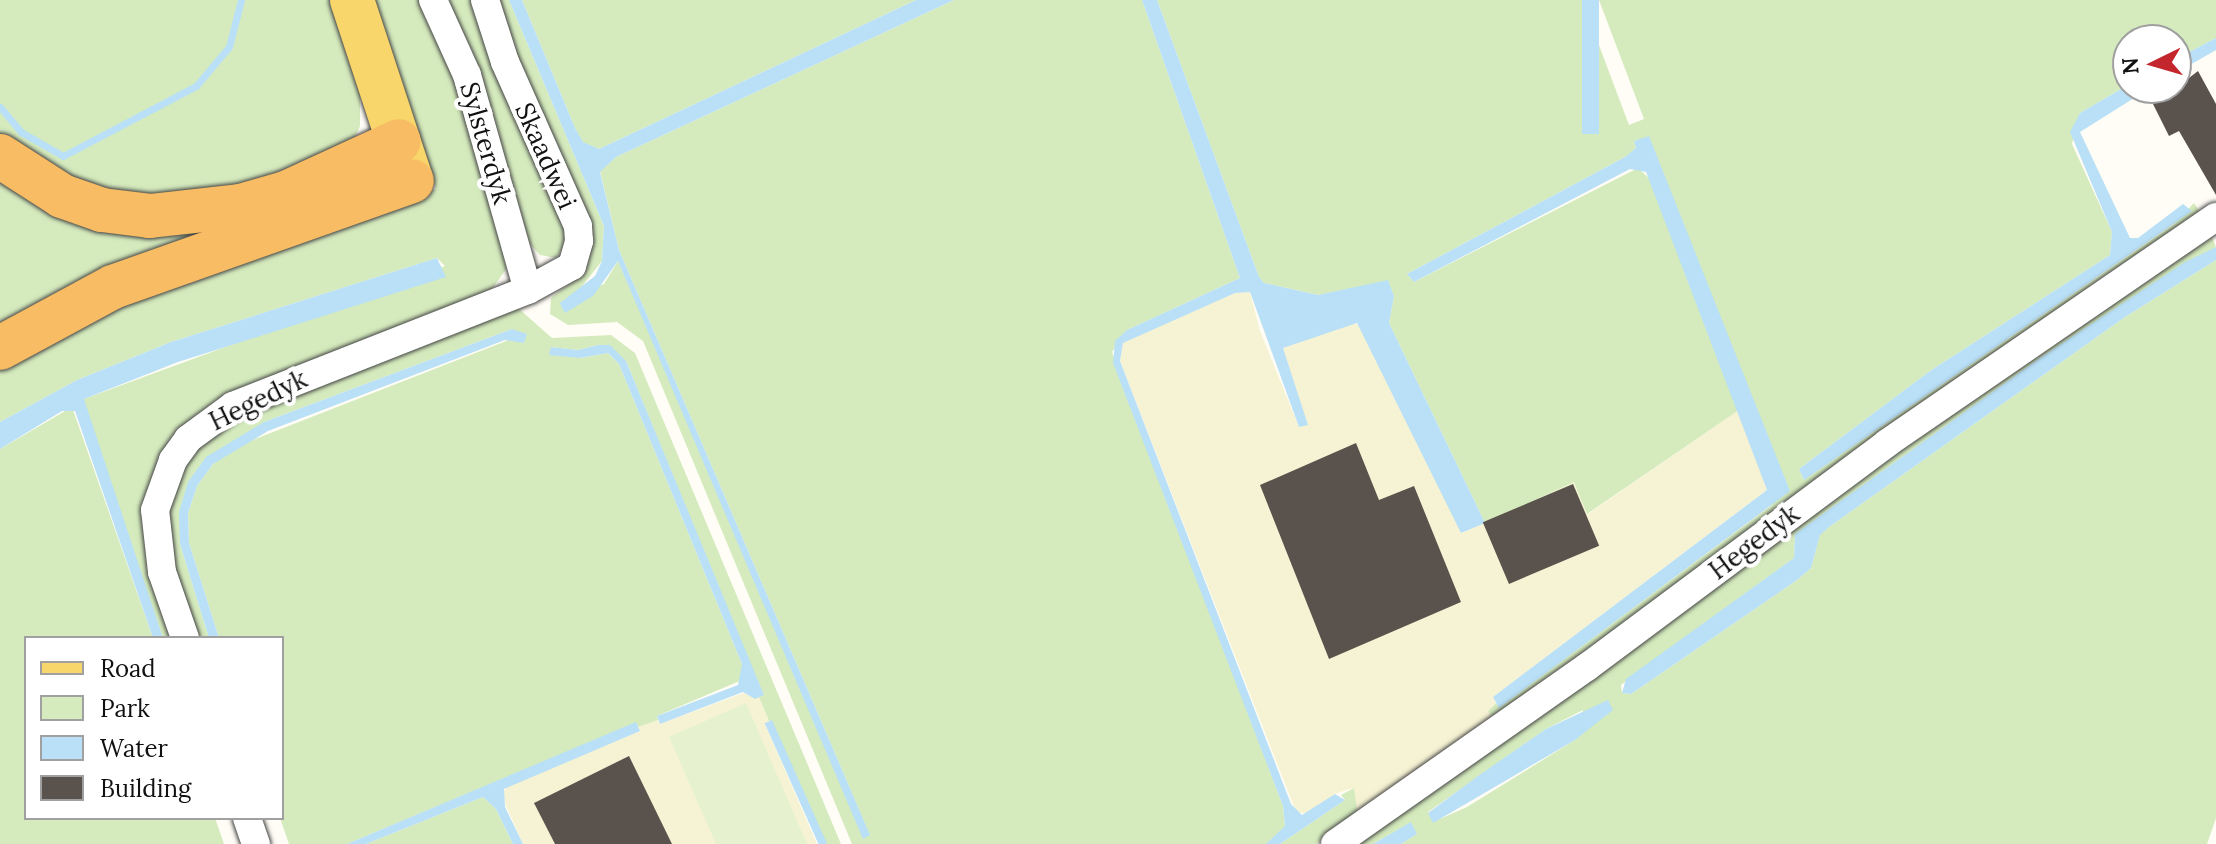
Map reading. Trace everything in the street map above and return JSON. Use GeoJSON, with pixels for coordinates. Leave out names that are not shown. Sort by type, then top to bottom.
{"type":"FeatureCollection","features":[{"type":"Feature","properties":{"kind":"highway"},"geometry":{"type":"LineString","coordinates":[[0,156],[62,196],[102,210],[150,216],[241,206],[406,161]]}},
{"type":"Feature","properties":{"kind":"highway"},"geometry":{"type":"LineString","coordinates":[[0,348],[113,287],[406,161]]}},
{"type":"Feature","properties":{"kind":"main road"},"geometry":{"type":"LineString","coordinates":[[352,0],[406,161]]}},
{"type":"Feature","properties":{"kind":"street","name":"Sylsterdyk"},"geometry":{"type":"LineString","coordinates":[[433,0],[467,75],[528,290]]}},
{"type":"Feature","properties":{"kind":"street","name":"Skaadwei"},"geometry":{"type":"LineString","coordinates":[[485,0],[505,62],[578,226],[579,241],[572,266],[563,275],[528,290]]}},
{"type":"Feature","properties":{"kind":"street","name":"Hegedyk"},"geometry":{"type":"LineString","coordinates":[[1335,844],[1587,667],[1887,443],[2216,217]]}},
{"type":"Feature","properties":{"kind":"street","name":"Hegedyk"},"geometry":{"type":"LineString","coordinates":[[184,636],[162,572],[155,510],[173,460],[188,439],[233,406],[528,290]]}},
{"type":"Feature","properties":{"kind":"street"},"geometry":{"type":"LineString","coordinates":[[248,820],[256,844]]}},
{"type":"Feature","properties":{"kind":"shaded area"},"geometry":{"type":"Polygon","coordinates":[[[1250,292],[1260,331],[1299,427],[1283,348],[1351,321],[1364,329],[1462,533],[1574,482],[1588,514],[1739,410],[1767,490],[1493,697],[1496,703],[1488,711],[1495,721],[1358,816],[1353,788],[1335,794],[1307,814],[1296,812],[1120,361],[1123,343],[1130,336],[1235,293],[1250,292]]]}},
{"type":"Feature","properties":{"kind":"shaded area"},"geometry":{"type":"Polygon","coordinates":[[[749,691],[759,697],[769,721],[765,724],[817,844],[523,844],[501,795],[508,786],[640,731],[638,727],[658,720],[660,724],[749,691]]]}},
{"type":"Feature","properties":{"kind":"green space"},"geometry":{"type":"Polygon","coordinates":[[[0,0],[329,0],[360,94],[360,126],[355,137],[292,182],[120,201],[0,142],[0,0]]]}},
{"type":"Feature","properties":{"kind":"green space"},"geometry":{"type":"Polygon","coordinates":[[[371,0],[421,0],[463,96],[507,268],[489,293],[229,396],[182,429],[144,510],[144,539],[173,636],[162,636],[82,405],[84,399],[445,266],[437,258],[171,342],[77,380],[0,422],[0,360],[47,331],[436,189],[371,0]]]}},
{"type":"Feature","properties":{"kind":"green space"},"geometry":{"type":"Polygon","coordinates":[[[445,0],[471,0],[566,228],[565,245],[556,258],[540,255],[527,241],[445,0]]]}},
{"type":"Feature","properties":{"kind":"green space"},"geometry":{"type":"Polygon","coordinates":[[[494,0],[509,0],[604,226],[602,261],[576,294],[604,284],[618,261],[870,835],[619,250],[600,171],[616,157],[954,0],[1142,0],[1240,278],[1127,330],[1112,352],[1283,806],[1285,826],[1281,834],[1266,844],[852,844],[643,341],[617,322],[568,325],[550,314],[551,298],[584,272],[494,0]]]}},
{"type":"Feature","properties":{"kind":"green space"},"geometry":{"type":"Polygon","coordinates":[[[522,0],[916,0],[599,149],[582,142],[522,0]]]}},
{"type":"Feature","properties":{"kind":"green space"},"geometry":{"type":"Polygon","coordinates":[[[1157,0],[1582,0],[1629,125],[1644,119],[1599,0],[2216,0],[2216,38],[2192,51],[2192,24],[2112,24],[2112,94],[2080,113],[2072,144],[2112,232],[2110,255],[1930,371],[1799,469],[1804,480],[2174,224],[2194,203],[2200,212],[1495,721],[1488,711],[1496,703],[1500,707],[1772,505],[1783,479],[1649,137],[1634,141],[1636,148],[1625,157],[1407,274],[1414,282],[1638,168],[1652,181],[1739,410],[1587,514],[1574,482],[1485,523],[1389,323],[1394,296],[1388,281],[1318,295],[1264,283],[1259,277],[1157,0]]]}},
{"type":"Feature","properties":{"kind":"green space"},"geometry":{"type":"Polygon","coordinates":[[[0,167],[5,171],[246,214],[0,340],[0,167]]]}},
{"type":"Feature","properties":{"kind":"green space"},"geometry":{"type":"Polygon","coordinates":[[[2212,237],[2216,247],[2040,358],[1795,534],[1794,558],[1621,685],[1622,693],[1631,694],[1797,580],[1811,568],[1820,534],[1829,527],[2125,317],[2216,260],[2216,818],[2207,844],[1401,844],[1417,834],[1410,823],[1373,844],[1352,844],[1891,452],[2212,237]],[[1583,710],[1546,729],[1428,812],[1433,822],[1467,807],[1575,740],[1583,710]]]}},
{"type":"Feature","properties":{"kind":"green space"},"geometry":{"type":"Polygon","coordinates":[[[518,308],[552,338],[611,335],[635,353],[841,844],[826,844],[769,721],[759,697],[763,695],[626,361],[598,345],[578,350],[551,347],[580,358],[608,353],[619,364],[742,664],[742,680],[657,716],[658,720],[638,727],[636,723],[347,844],[289,844],[281,820],[284,820],[284,636],[218,636],[189,543],[188,513],[197,486],[213,464],[235,447],[511,339],[512,329],[264,422],[188,482],[180,544],[208,636],[194,636],[172,570],[167,510],[174,484],[194,449],[237,417],[518,308]]]}},
{"type":"Feature","properties":{"kind":"green space"},"geometry":{"type":"Polygon","coordinates":[[[72,407],[152,636],[24,636],[24,820],[216,820],[224,844],[0,844],[0,449],[72,407]]]}},
{"type":"Feature","properties":{"kind":"green space"},"geometry":{"type":"Polygon","coordinates":[[[746,703],[807,844],[716,844],[669,737],[746,703]]]}},
{"type":"Feature","properties":{"kind":"green space"},"geometry":{"type":"Polygon","coordinates":[[[1354,788],[1358,816],[1316,844],[1280,844],[1345,800],[1341,795],[1354,788]]]}},
{"type":"Feature","properties":{"kind":"green space"},"geometry":{"type":"Polygon","coordinates":[[[483,797],[496,809],[513,844],[366,844],[483,797]]]}},
{"type":"Feature","properties":{"kind":"water"},"geometry":{"type":"Polygon","coordinates":[[[509,0],[522,0],[575,128],[583,142],[599,149],[916,0],[954,0],[616,157],[600,172],[619,250],[870,835],[863,839],[618,261],[593,296],[565,313],[562,308],[560,303],[595,276],[602,261],[604,226],[509,0]]]}},
{"type":"Feature","properties":{"kind":"water"},"geometry":{"type":"Polygon","coordinates":[[[1142,0],[1157,0],[1259,277],[1264,283],[1318,295],[1388,280],[1394,296],[1389,323],[1485,523],[1461,533],[1357,323],[1283,348],[1308,425],[1299,427],[1250,292],[1235,293],[1123,343],[1120,361],[1291,804],[1302,815],[1335,794],[1345,800],[1280,844],[1266,844],[1285,826],[1283,806],[1113,363],[1115,341],[1127,330],[1240,278],[1142,0]]]}},
{"type":"Feature","properties":{"kind":"water"},"geometry":{"type":"Polygon","coordinates":[[[1582,0],[1599,0],[1599,134],[1582,134],[1582,0]]]}},
{"type":"Feature","properties":{"kind":"water"},"geometry":{"type":"Polygon","coordinates":[[[2216,38],[2216,50],[2192,64],[2192,51],[2216,38]]]}},
{"type":"Feature","properties":{"kind":"water"},"geometry":{"type":"Polygon","coordinates":[[[2112,94],[2112,104],[2125,104],[2080,132],[2130,238],[2138,238],[2183,204],[2192,211],[1804,480],[1799,469],[1930,371],[2110,255],[2112,232],[2070,132],[2080,113],[2112,94]]]}},
{"type":"Feature","properties":{"kind":"water"},"geometry":{"type":"Polygon","coordinates":[[[1649,136],[1790,491],[1499,708],[1493,697],[1767,490],[1646,172],[1630,169],[1414,282],[1407,274],[1625,157],[1636,148],[1634,141],[1649,136]]]}},
{"type":"Feature","properties":{"kind":"water"},"geometry":{"type":"Polygon","coordinates":[[[2216,247],[2216,260],[2125,317],[1829,527],[1820,535],[1811,568],[1797,580],[1631,694],[1622,693],[1626,679],[1794,558],[1795,534],[2040,358],[2185,262],[2216,247]]]}},
{"type":"Feature","properties":{"kind":"water"},"geometry":{"type":"Polygon","coordinates":[[[437,258],[446,277],[178,362],[84,399],[162,636],[152,636],[75,411],[62,411],[0,449],[0,422],[77,380],[171,342],[437,258]]]}},
{"type":"Feature","properties":{"kind":"water"},"geometry":{"type":"Polygon","coordinates":[[[512,329],[527,334],[524,343],[505,340],[268,431],[213,464],[197,486],[188,513],[189,543],[218,636],[208,636],[180,544],[179,512],[188,482],[206,457],[264,422],[512,329]]]}},
{"type":"Feature","properties":{"kind":"water"},"geometry":{"type":"Polygon","coordinates":[[[610,345],[626,361],[764,695],[755,699],[743,692],[660,724],[657,716],[738,685],[742,664],[619,364],[608,353],[580,358],[549,355],[551,347],[578,350],[610,345]]]}},
{"type":"Feature","properties":{"kind":"water"},"geometry":{"type":"Polygon","coordinates":[[[1608,700],[1613,710],[1575,740],[1433,823],[1428,813],[1478,776],[1546,729],[1608,700]]]}},
{"type":"Feature","properties":{"kind":"water"},"geometry":{"type":"Polygon","coordinates":[[[772,720],[827,843],[818,844],[765,723],[772,720]]]}},
{"type":"Feature","properties":{"kind":"water"},"geometry":{"type":"Polygon","coordinates":[[[636,722],[640,731],[504,789],[505,807],[523,844],[513,844],[496,809],[483,797],[366,844],[347,844],[636,722]]]}},
{"type":"Feature","properties":{"kind":"water"},"geometry":{"type":"Polygon","coordinates":[[[1411,822],[1417,834],[1401,844],[1373,844],[1411,822]]]}},
{"type":"Feature","properties":{"kind":"building"},"geometry":{"type":"Polygon","coordinates":[[[2198,71],[2216,104],[2216,195],[2179,131],[2169,136],[2153,104],[2192,104],[2192,76],[2198,71]]]}},
{"type":"Feature","properties":{"kind":"building"},"geometry":{"type":"Polygon","coordinates":[[[1356,443],[1379,500],[1414,486],[1461,602],[1329,659],[1260,485],[1356,443]]]}},
{"type":"Feature","properties":{"kind":"building"},"geometry":{"type":"Polygon","coordinates":[[[1573,484],[1599,546],[1509,584],[1483,522],[1573,484]]]}},
{"type":"Feature","properties":{"kind":"building"},"geometry":{"type":"Polygon","coordinates":[[[629,756],[672,844],[555,844],[534,803],[629,756]]]}},
{"type":"Feature","properties":{"kind":"waterway"},"geometry":{"type":"LineString","coordinates":[[0,107],[21,132],[63,156],[196,86],[229,47],[241,0]]}}]}
